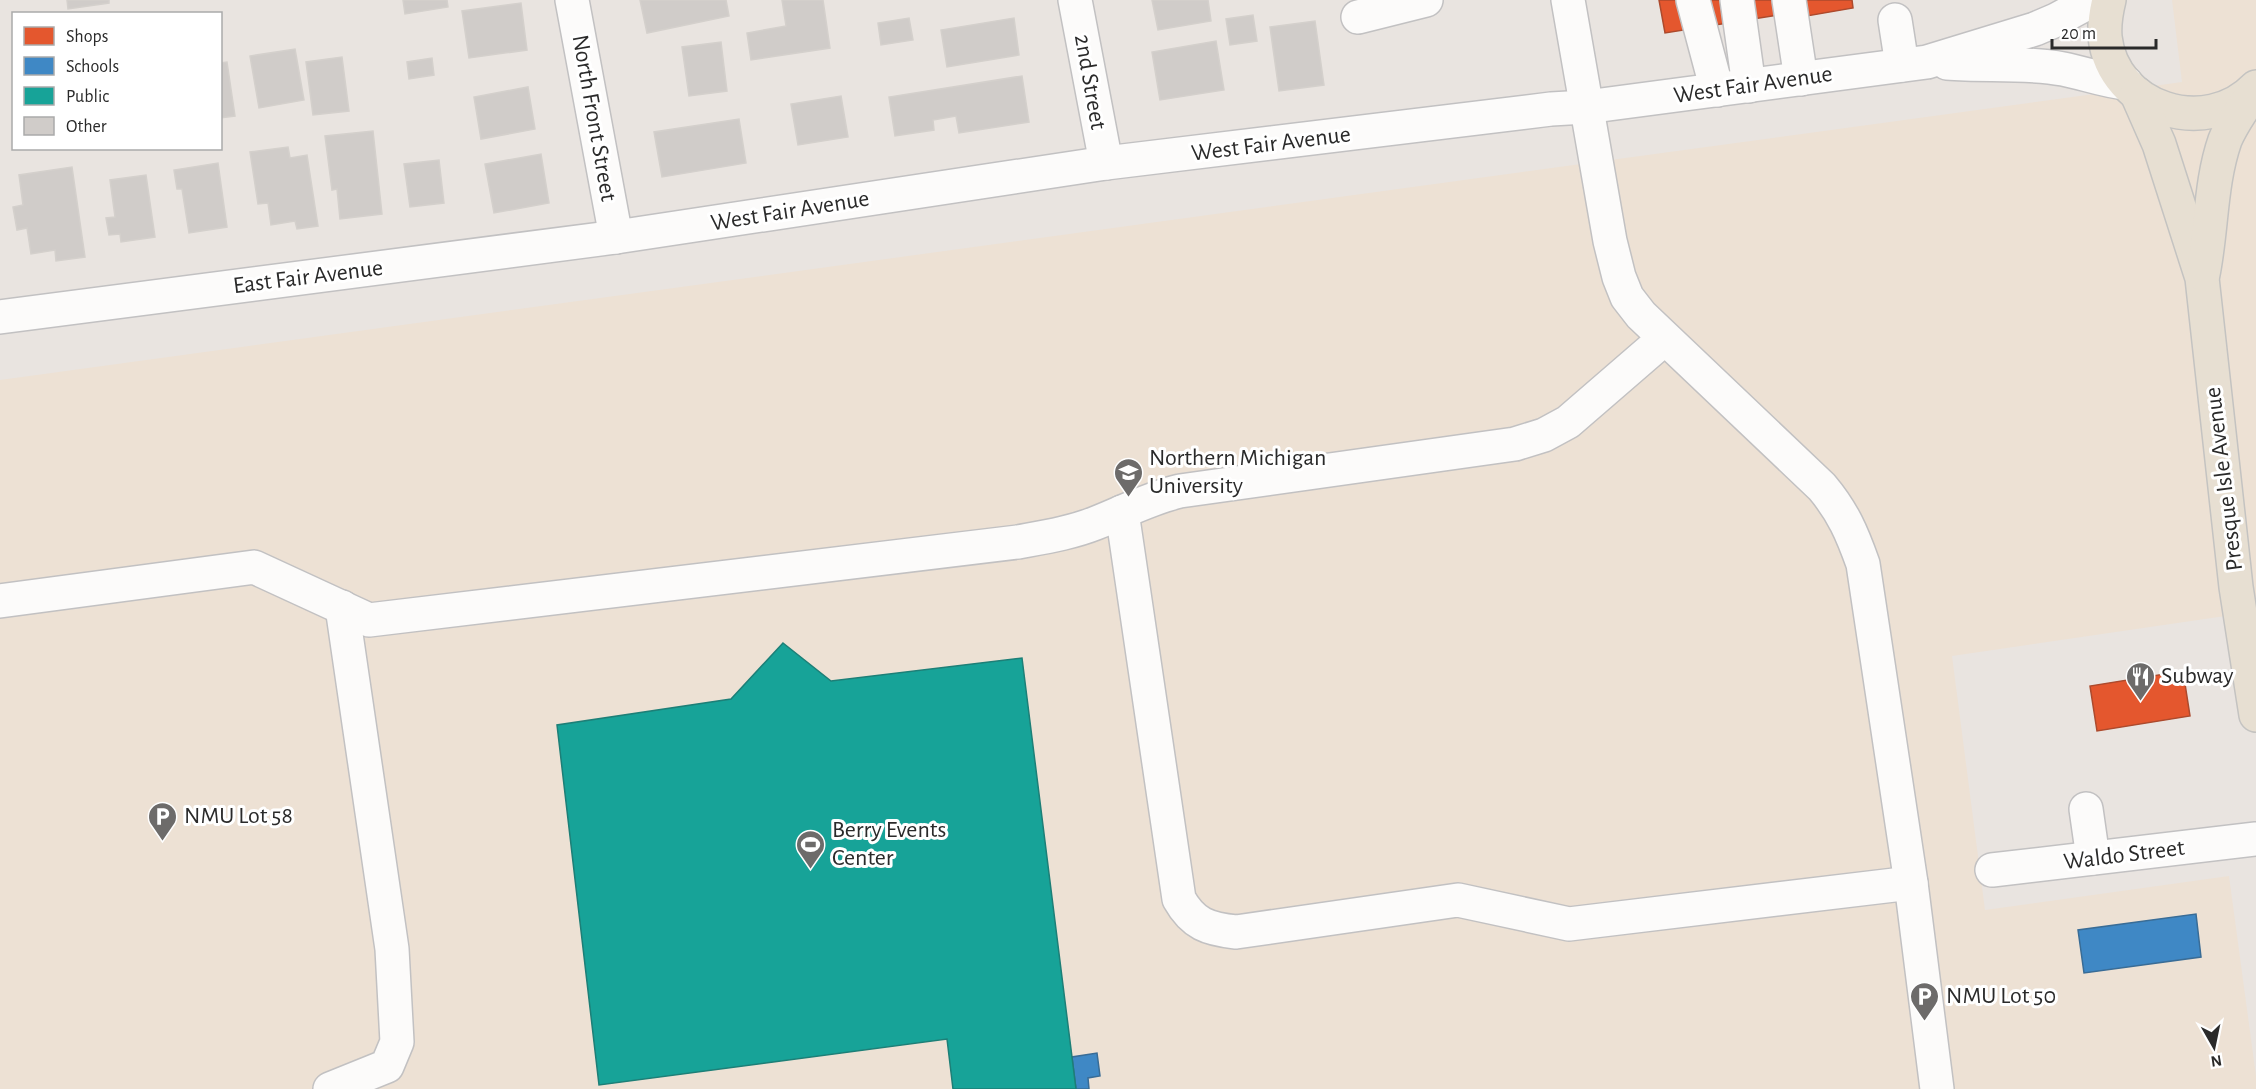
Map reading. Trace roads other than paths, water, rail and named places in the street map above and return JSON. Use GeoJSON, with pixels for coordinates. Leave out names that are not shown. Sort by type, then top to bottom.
{"type":"FeatureCollection","features":[{"type":"Feature","properties":{"kind":"main road","name":"Presque Isle Avenue"},"geometry":{"type":"LineString","coordinates":[[2109,0],[2105,18],[2105,37],[2110,56],[2117,72],[2131,88],[2159,144],[2202,278],[2237,596],[2256,715]]}},
{"type":"Feature","properties":{"kind":"main road","name":"West Fair Avenue"},"geometry":{"type":"LineString","coordinates":[[2131,88],[2160,108],[2178,113],[2198,114],[2217,111],[2234,104],[2256,88]]}},
{"type":"Feature","properties":{"kind":"main road","name":"Presque Isle Avenue"},"geometry":{"type":"LineString","coordinates":[[2202,278],[2219,162],[2230,130],[2256,88]]}},
{"type":"Feature","properties":{"kind":"street","name":"North Front Street"},"geometry":{"type":"LineString","coordinates":[[572,0],[616,237]]}},
{"type":"Feature","properties":{"kind":"street","name":"2nd Street"},"geometry":{"type":"LineString","coordinates":[[1075,0],[1106,163]]}},
{"type":"Feature","properties":{"kind":"street"},"geometry":{"type":"LineString","coordinates":[[1358,17],[1426,0]]}},
{"type":"Feature","properties":{"kind":"street"},"geometry":{"type":"LineString","coordinates":[[1568,0],[1610,241],[1619,278],[1627,297],[1664,339],[1822,487],[1839,508],[1852,533],[1863,564],[1911,883],[1937,1089]]}},
{"type":"Feature","properties":{"kind":"street"},"geometry":{"type":"LineString","coordinates":[[1693,0],[1717,90]]}},
{"type":"Feature","properties":{"kind":"street"},"geometry":{"type":"LineString","coordinates":[[1737,0],[1749,86]]}},
{"type":"Feature","properties":{"kind":"street"},"geometry":{"type":"LineString","coordinates":[[1789,0],[1801,79]]}},
{"type":"Feature","properties":{"kind":"street","name":"West Fair Avenue"},"geometry":{"type":"LineString","coordinates":[[1915,64],[2035,29],[2093,0]]}},
{"type":"Feature","properties":{"kind":"street"},"geometry":{"type":"LineString","coordinates":[[1895,20],[1915,64]]}},
{"type":"Feature","properties":{"kind":"street","name":"West Fair Avenue"},"geometry":{"type":"LineString","coordinates":[[616,237],[1106,163],[1586,107],[1915,64],[2038,66],[2094,76],[2131,88]]}},
{"type":"Feature","properties":{"kind":"street","name":"East Fair Avenue"},"geometry":{"type":"LineString","coordinates":[[0,317],[616,237]]}},
{"type":"Feature","properties":{"kind":"street"},"geometry":{"type":"LineString","coordinates":[[0,601],[254,567],[369,620],[1006,544],[1064,534],[1154,497],[1180,490],[1515,444],[1544,435],[1568,422],[1664,339]]}},
{"type":"Feature","properties":{"kind":"street"},"geometry":{"type":"LineString","coordinates":[[1122,512],[1179,899],[1188,914],[1202,924],[1236,932],[1458,900],[1569,924],[1911,883]]}},
{"type":"Feature","properties":{"kind":"street"},"geometry":{"type":"LineString","coordinates":[[330,1089],[387,1066],[397,1042],[392,949],[342,607]]}},
{"type":"Feature","properties":{"kind":"street"},"geometry":{"type":"LineString","coordinates":[[2086,809],[2093,858]]}},
{"type":"Feature","properties":{"kind":"street","name":"Waldo Street"},"geometry":{"type":"LineString","coordinates":[[1992,870],[2256,839]]}},
{"type":"Feature","properties":{"kind":"place","name":"Northern Michigan University"},"geometry":{"type":"Point","coordinates":[1128,498]}},
{"type":"Feature","properties":{"kind":"place","name":"Subway"},"geometry":{"type":"Point","coordinates":[2140,702]}},
{"type":"Feature","properties":{"kind":"place","name":"NMU Lot 58"},"geometry":{"type":"Point","coordinates":[163,842]}},
{"type":"Feature","properties":{"kind":"place","name":"Berry Events Center"},"geometry":{"type":"Point","coordinates":[811,870]}},
{"type":"Feature","properties":{"kind":"place","name":"NMU Lot 50"},"geometry":{"type":"Point","coordinates":[1925,1022]}}]}
